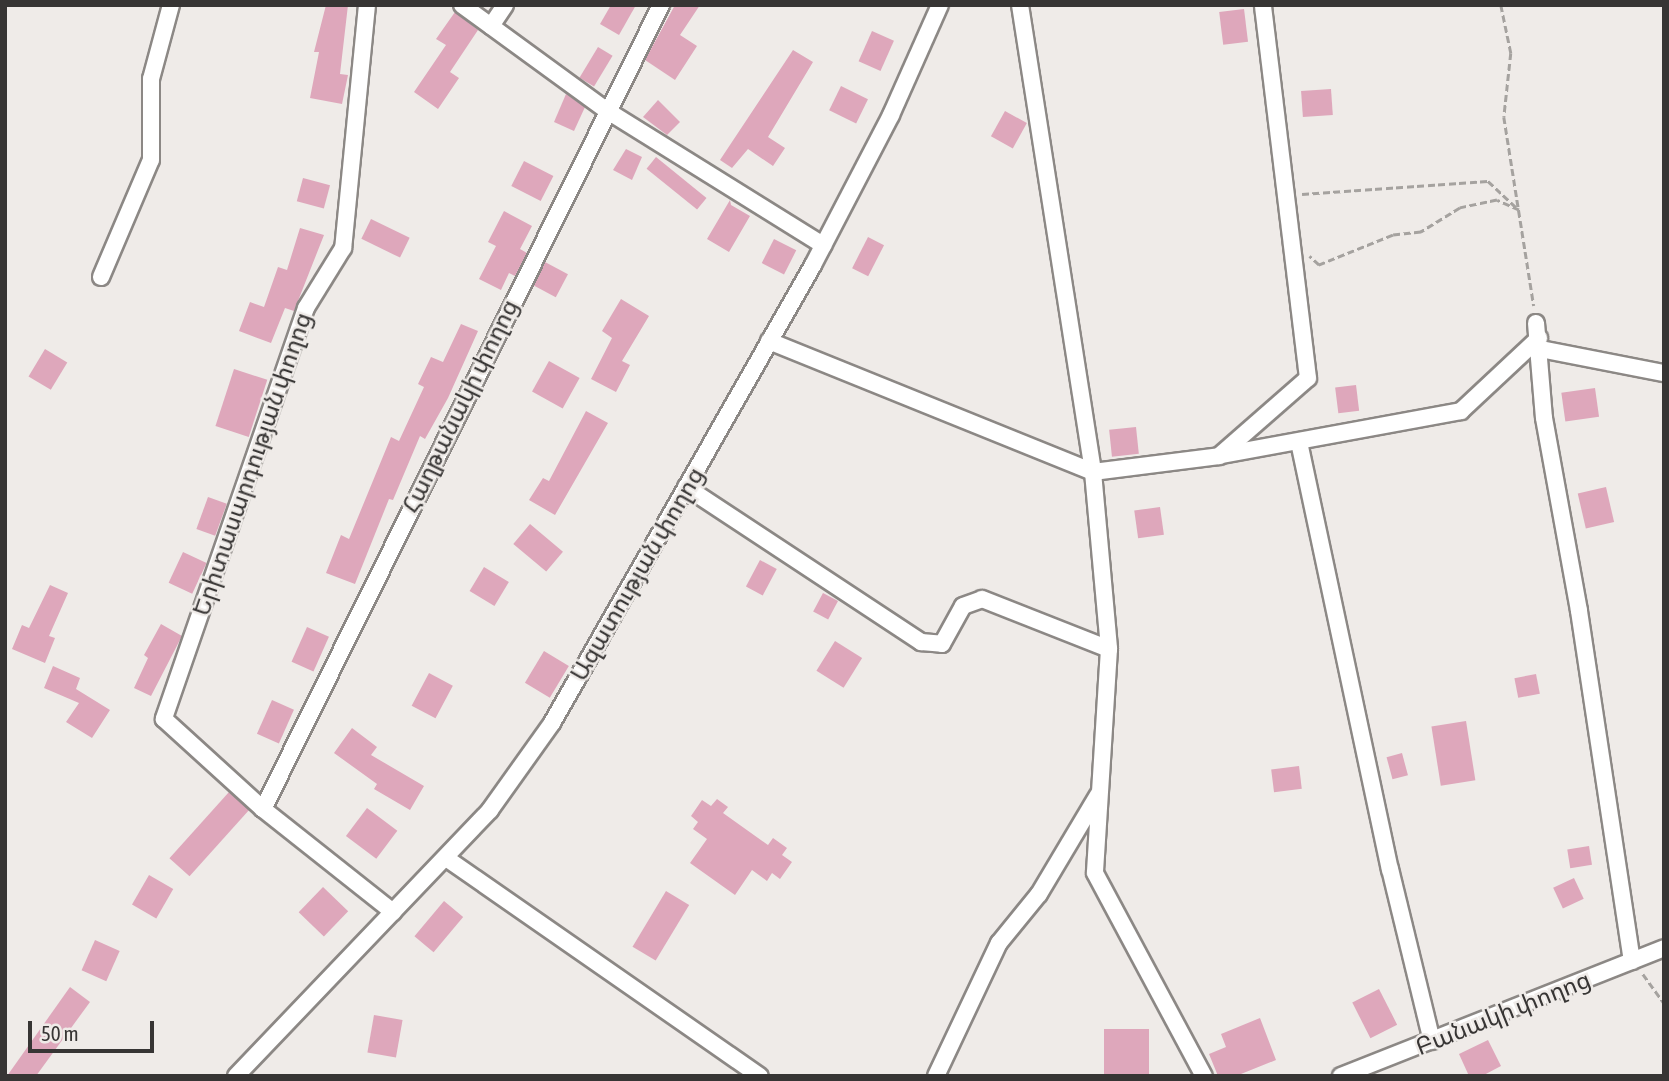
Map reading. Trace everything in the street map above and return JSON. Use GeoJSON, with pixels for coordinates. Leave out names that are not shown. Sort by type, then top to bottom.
{"type":"FeatureCollection","features":[{"type":"Feature","properties":{"kind":"street"},"geometry":{"type":"LineString","coordinates":[[101,277],[151,160],[151,79],[171,5]]}},
{"type":"Feature","properties":{"kind":"street","name":"Երիտասարդության փողոց"},"geometry":{"type":"LineString","coordinates":[[263,809],[164,719],[306,309],[343,248],[368,5]]}},
{"type":"Feature","properties":{"kind":"street"},"geometry":{"type":"LineString","coordinates":[[462,5],[606,110],[824,245]]}},
{"type":"Feature","properties":{"kind":"street"},"geometry":{"type":"LineString","coordinates":[[491,26],[505,5]]}},
{"type":"Feature","properties":{"kind":"street","name":"Հաղթանակի փողոց"},"geometry":{"type":"LineString","coordinates":[[263,809],[606,110],[661,5]]}},
{"type":"Feature","properties":{"kind":"street","name":"Ազատության փողոց"},"geometry":{"type":"LineString","coordinates":[[236,1076],[490,810],[552,723],[824,245],[891,115],[940,5]]}},
{"type":"Feature","properties":{"kind":"street"},"geometry":{"type":"LineString","coordinates":[[1020,5],[1093,472],[1109,649],[1095,873],[1204,1076]]}},
{"type":"Feature","properties":{"kind":"street"},"geometry":{"type":"LineString","coordinates":[[1219,456],[1308,378],[1263,5]]}},
{"type":"Feature","properties":{"kind":"street"},"geometry":{"type":"LineString","coordinates":[[769,341],[1093,472],[1219,456],[1461,411],[1539,337]]}},
{"type":"Feature","properties":{"kind":"street"},"geometry":{"type":"LineString","coordinates":[[1539,337],[1664,373]]}},
{"type":"Feature","properties":{"kind":"street"},"geometry":{"type":"LineString","coordinates":[[1539,337],[1544,418],[1579,611],[1632,961]]}},
{"type":"Feature","properties":{"kind":"street"},"geometry":{"type":"LineString","coordinates":[[1299,442],[1390,869],[1432,1041]]}},
{"type":"Feature","properties":{"kind":"street"},"geometry":{"type":"LineString","coordinates":[[686,487],[921,642],[942,644],[962,607],[982,599],[1109,649]]}},
{"type":"Feature","properties":{"kind":"street"},"geometry":{"type":"LineString","coordinates":[[936,1076],[999,943],[1039,894],[1100,793]]}},
{"type":"Feature","properties":{"kind":"street"},"geometry":{"type":"LineString","coordinates":[[263,809],[393,912]]}},
{"type":"Feature","properties":{"kind":"street"},"geometry":{"type":"LineString","coordinates":[[446,858],[760,1076]]}},
{"type":"Feature","properties":{"kind":"street","name":"Բանակի փողոց"},"geometry":{"type":"LineString","coordinates":[[1341,1076],[1664,948]]}},
{"type":"Feature","properties":{"kind":"path"},"geometry":{"type":"LineString","coordinates":[[1501,5],[1511,53],[1504,117],[1539,337]]}},
{"type":"Feature","properties":{"kind":"path"},"geometry":{"type":"LineString","coordinates":[[1285,190],[1310,197],[1488,181],[1519,210]]}},
{"type":"Feature","properties":{"kind":"path"},"geometry":{"type":"LineString","coordinates":[[1291,242],[1319,265],[1393,234],[1421,232],[1460,208],[1497,200],[1519,210]]}},
{"type":"Feature","properties":{"kind":"path"},"geometry":{"type":"LineString","coordinates":[[1632,961],[1664,1003]]}},
{"type":"Feature","properties":{"kind":"building"},"geometry":{"type":"Polygon","coordinates":[[[326,5],[348,5],[340,74],[348,75],[342,104],[310,98],[319,52],[314,52],[326,5]]]}},
{"type":"Feature","properties":{"kind":"building"},"geometry":{"type":"Polygon","coordinates":[[[611,5],[636,5],[619,35],[600,24],[611,5]]]}},
{"type":"Feature","properties":{"kind":"building"},"geometry":{"type":"Polygon","coordinates":[[[675,5],[700,5],[680,35],[697,46],[675,80],[645,60],[675,5]]]}},
{"type":"Feature","properties":{"kind":"building"},"geometry":{"type":"Polygon","coordinates":[[[1244,9],[1248,42],[1223,45],[1219,12],[1244,9]]]}},
{"type":"Feature","properties":{"kind":"building"},"geometry":{"type":"Polygon","coordinates":[[[455,12],[478,30],[450,72],[459,78],[438,109],[414,92],[446,45],[436,39],[455,12]]]}},
{"type":"Feature","properties":{"kind":"building"},"geometry":{"type":"Polygon","coordinates":[[[872,31],[894,41],[881,71],[859,61],[872,31]]]}},
{"type":"Feature","properties":{"kind":"building"},"geometry":{"type":"Polygon","coordinates":[[[598,47],[613,56],[594,87],[579,78],[598,47]]]}},
{"type":"Feature","properties":{"kind":"building"},"geometry":{"type":"Polygon","coordinates":[[[793,50],[813,62],[768,137],[785,148],[773,166],[748,149],[732,168],[720,160],[793,50]]]}},
{"type":"Feature","properties":{"kind":"building"},"geometry":{"type":"Polygon","coordinates":[[[841,86],[868,99],[856,123],[829,110],[841,86]]]}},
{"type":"Feature","properties":{"kind":"building"},"geometry":{"type":"Polygon","coordinates":[[[1331,89],[1333,115],[1303,117],[1301,91],[1331,89]]]}},
{"type":"Feature","properties":{"kind":"building"},"geometry":{"type":"Polygon","coordinates":[[[566,94],[585,107],[574,131],[554,122],[566,94]]]}},
{"type":"Feature","properties":{"kind":"building"},"geometry":{"type":"Polygon","coordinates":[[[658,100],[680,122],[667,135],[643,117],[658,100]]]}},
{"type":"Feature","properties":{"kind":"building"},"geometry":{"type":"Polygon","coordinates":[[[1005,111],[1027,123],[1013,148],[991,136],[1005,111]]]}},
{"type":"Feature","properties":{"kind":"building"},"geometry":{"type":"Polygon","coordinates":[[[626,149],[642,157],[632,180],[613,170],[626,149]]]}},
{"type":"Feature","properties":{"kind":"building"},"geometry":{"type":"Polygon","coordinates":[[[656,157],[707,198],[697,210],[647,169],[656,157]]]}},
{"type":"Feature","properties":{"kind":"building"},"geometry":{"type":"Polygon","coordinates":[[[524,161],[553,176],[541,201],[511,186],[524,161]]]}},
{"type":"Feature","properties":{"kind":"building"},"geometry":{"type":"Polygon","coordinates":[[[303,178],[330,185],[324,208],[297,201],[303,178]]]}},
{"type":"Feature","properties":{"kind":"building"},"geometry":{"type":"Polygon","coordinates":[[[730,200],[731,205],[750,216],[729,252],[707,239],[730,200]]]}},
{"type":"Feature","properties":{"kind":"building"},"geometry":{"type":"Polygon","coordinates":[[[504,211],[532,226],[520,249],[527,253],[515,276],[509,273],[501,290],[479,279],[496,246],[488,242],[504,211]]]}},
{"type":"Feature","properties":{"kind":"building"},"geometry":{"type":"Polygon","coordinates":[[[371,219],[410,238],[400,258],[361,239],[371,219]]]}},
{"type":"Feature","properties":{"kind":"building"},"geometry":{"type":"Polygon","coordinates":[[[300,228],[324,235],[294,311],[285,308],[271,343],[239,331],[250,302],[264,307],[278,267],[287,270],[300,228]]]}},
{"type":"Feature","properties":{"kind":"building"},"geometry":{"type":"Polygon","coordinates":[[[868,237],[884,245],[868,276],[852,268],[868,237]]]}},
{"type":"Feature","properties":{"kind":"building"},"geometry":{"type":"Polygon","coordinates":[[[774,239],[796,250],[784,274],[762,263],[774,239]]]}},
{"type":"Feature","properties":{"kind":"building"},"geometry":{"type":"Polygon","coordinates":[[[545,262],[568,274],[556,297],[533,285],[545,262]]]}},
{"type":"Feature","properties":{"kind":"building"},"geometry":{"type":"Polygon","coordinates":[[[621,299],[649,316],[622,361],[630,365],[616,392],[591,379],[612,338],[602,331],[621,299]]]}},
{"type":"Feature","properties":{"kind":"building"},"geometry":{"type":"Polygon","coordinates":[[[461,324],[478,331],[448,398],[425,439],[420,436],[393,500],[389,499],[355,584],[326,573],[341,535],[349,539],[391,437],[399,441],[424,387],[418,384],[431,357],[443,362],[461,324]]]}},
{"type":"Feature","properties":{"kind":"building"},"geometry":{"type":"Polygon","coordinates":[[[45,349],[67,362],[51,390],[29,376],[45,349]]]}},
{"type":"Feature","properties":{"kind":"building"},"geometry":{"type":"Polygon","coordinates":[[[549,361],[580,378],[563,409],[532,392],[549,361]]]}},
{"type":"Feature","properties":{"kind":"building"},"geometry":{"type":"Polygon","coordinates":[[[234,369],[267,380],[249,437],[215,426],[234,369]]]}},
{"type":"Feature","properties":{"kind":"building"},"geometry":{"type":"Polygon","coordinates":[[[1356,385],[1359,411],[1338,413],[1335,388],[1356,385]]]}},
{"type":"Feature","properties":{"kind":"building"},"geometry":{"type":"Polygon","coordinates":[[[1595,388],[1599,417],[1565,421],[1561,393],[1595,388]]]}},
{"type":"Feature","properties":{"kind":"building"},"geometry":{"type":"Polygon","coordinates":[[[586,411],[608,423],[555,515],[529,500],[543,478],[549,481],[586,411]]]}},
{"type":"Feature","properties":{"kind":"building"},"geometry":{"type":"Polygon","coordinates":[[[1136,427],[1139,454],[1112,457],[1109,430],[1136,427]]]}},
{"type":"Feature","properties":{"kind":"building"},"geometry":{"type":"Polygon","coordinates":[[[1606,487],[1614,522],[1586,529],[1578,494],[1606,487]]]}},
{"type":"Feature","properties":{"kind":"building"},"geometry":{"type":"Polygon","coordinates":[[[208,497],[227,504],[215,536],[196,529],[208,497]]]}},
{"type":"Feature","properties":{"kind":"building"},"geometry":{"type":"Polygon","coordinates":[[[1160,507],[1164,535],[1138,538],[1134,511],[1160,507]]]}},
{"type":"Feature","properties":{"kind":"building"},"geometry":{"type":"Polygon","coordinates":[[[530,524],[563,552],[546,572],[513,544],[530,524]]]}},
{"type":"Feature","properties":{"kind":"building"},"geometry":{"type":"Polygon","coordinates":[[[183,552],[207,563],[192,594],[169,583],[183,552]]]}},
{"type":"Feature","properties":{"kind":"building"},"geometry":{"type":"Polygon","coordinates":[[[760,560],[777,569],[763,595],[746,586],[760,560]]]}},
{"type":"Feature","properties":{"kind":"building"},"geometry":{"type":"Polygon","coordinates":[[[484,567],[509,582],[494,606],[470,591],[484,567]]]}},
{"type":"Feature","properties":{"kind":"building"},"geometry":{"type":"Polygon","coordinates":[[[50,585],[68,593],[49,636],[55,638],[45,663],[12,649],[22,625],[29,628],[50,585]]]}},
{"type":"Feature","properties":{"kind":"building"},"geometry":{"type":"Polygon","coordinates":[[[823,593],[838,601],[828,620],[813,612],[823,593]]]}},
{"type":"Feature","properties":{"kind":"building"},"geometry":{"type":"Polygon","coordinates":[[[161,624],[182,636],[151,696],[134,688],[148,658],[144,655],[161,624]]]}},
{"type":"Feature","properties":{"kind":"building"},"geometry":{"type":"Polygon","coordinates":[[[307,627],[329,637],[313,671],[292,662],[307,627]]]}},
{"type":"Feature","properties":{"kind":"building"},"geometry":{"type":"Polygon","coordinates":[[[835,641],[862,658],[844,688],[816,671],[835,641]]]}},
{"type":"Feature","properties":{"kind":"building"},"geometry":{"type":"Polygon","coordinates":[[[544,651],[569,666],[550,698],[525,683],[544,651]]]}},
{"type":"Feature","properties":{"kind":"building"},"geometry":{"type":"Polygon","coordinates":[[[53,666],[80,678],[76,689],[110,710],[92,738],[66,722],[79,703],[44,688],[53,666]]]}},
{"type":"Feature","properties":{"kind":"building"},"geometry":{"type":"Polygon","coordinates":[[[429,673],[453,686],[435,718],[412,706],[429,673]]]}},
{"type":"Feature","properties":{"kind":"building"},"geometry":{"type":"Polygon","coordinates":[[[1536,674],[1540,694],[1518,698],[1514,678],[1536,674]]]}},
{"type":"Feature","properties":{"kind":"building"},"geometry":{"type":"Polygon","coordinates":[[[272,700],[294,710],[279,744],[257,734],[272,700]]]}},
{"type":"Feature","properties":{"kind":"building"},"geometry":{"type":"Polygon","coordinates":[[[1466,721],[1475,780],[1441,786],[1431,726],[1466,721]]]}},
{"type":"Feature","properties":{"kind":"building"},"geometry":{"type":"Polygon","coordinates":[[[352,728],[377,747],[371,755],[424,786],[410,810],[374,789],[377,784],[334,753],[352,728]]]}},
{"type":"Feature","properties":{"kind":"building"},"geometry":{"type":"Polygon","coordinates":[[[1402,753],[1408,775],[1392,779],[1387,757],[1402,753]]]}},
{"type":"Feature","properties":{"kind":"building"},"geometry":{"type":"Polygon","coordinates":[[[1299,766],[1302,789],[1274,792],[1271,769],[1299,766]]]}},
{"type":"Feature","properties":{"kind":"building"},"geometry":{"type":"Polygon","coordinates":[[[229,792],[249,810],[190,876],[169,858],[229,792]]]}},
{"type":"Feature","properties":{"kind":"building"},"geometry":{"type":"Polygon","coordinates":[[[717,799],[728,807],[723,813],[768,845],[773,838],[787,848],[782,855],[792,862],[780,879],[772,873],[767,881],[752,870],[735,895],[690,863],[707,839],[693,829],[698,822],[691,816],[702,800],[711,806],[717,799]]]}},
{"type":"Feature","properties":{"kind":"building"},"geometry":{"type":"Polygon","coordinates":[[[367,808],[397,831],[376,859],[346,836],[367,808]]]}},
{"type":"Feature","properties":{"kind":"building"},"geometry":{"type":"Polygon","coordinates":[[[1589,846],[1592,865],[1570,868],[1567,849],[1589,846]]]}},
{"type":"Feature","properties":{"kind":"building"},"geometry":{"type":"Polygon","coordinates":[[[149,875],[173,889],[156,918],[132,904],[149,875]]]}},
{"type":"Feature","properties":{"kind":"building"},"geometry":{"type":"Polygon","coordinates":[[[1574,878],[1584,899],[1563,909],[1553,888],[1574,878]]]}},
{"type":"Feature","properties":{"kind":"building"},"geometry":{"type":"Polygon","coordinates":[[[323,887],[348,911],[324,936],[299,912],[323,887]]]}},
{"type":"Feature","properties":{"kind":"building"},"geometry":{"type":"Polygon","coordinates":[[[666,891],[689,905],[656,961],[633,947],[666,891]]]}},
{"type":"Feature","properties":{"kind":"building"},"geometry":{"type":"Polygon","coordinates":[[[444,901],[463,917],[434,952],[414,936],[444,901]]]}},
{"type":"Feature","properties":{"kind":"building"},"geometry":{"type":"Polygon","coordinates":[[[95,940],[120,951],[106,981],[82,970],[95,940]]]}},
{"type":"Feature","properties":{"kind":"building"},"geometry":{"type":"Polygon","coordinates":[[[70,987],[90,1002],[36,1076],[7,1076],[70,987]]]}},
{"type":"Feature","properties":{"kind":"building"},"geometry":{"type":"Polygon","coordinates":[[[1379,989],[1397,1025],[1370,1038],[1352,1003],[1379,989]]]}},
{"type":"Feature","properties":{"kind":"building"},"geometry":{"type":"Polygon","coordinates":[[[374,1015],[403,1020],[396,1057],[367,1052],[374,1015]]]}},
{"type":"Feature","properties":{"kind":"building"},"geometry":{"type":"Polygon","coordinates":[[[1260,1018],[1276,1060],[1236,1076],[1218,1076],[1209,1054],[1226,1047],[1221,1034],[1260,1018]]]}},
{"type":"Feature","properties":{"kind":"building"},"geometry":{"type":"Polygon","coordinates":[[[1104,1029],[1149,1029],[1149,1076],[1104,1076],[1104,1029]]]}},
{"type":"Feature","properties":{"kind":"building"},"geometry":{"type":"Polygon","coordinates":[[[1488,1040],[1501,1066],[1482,1076],[1469,1076],[1459,1054],[1488,1040]]]}}]}
